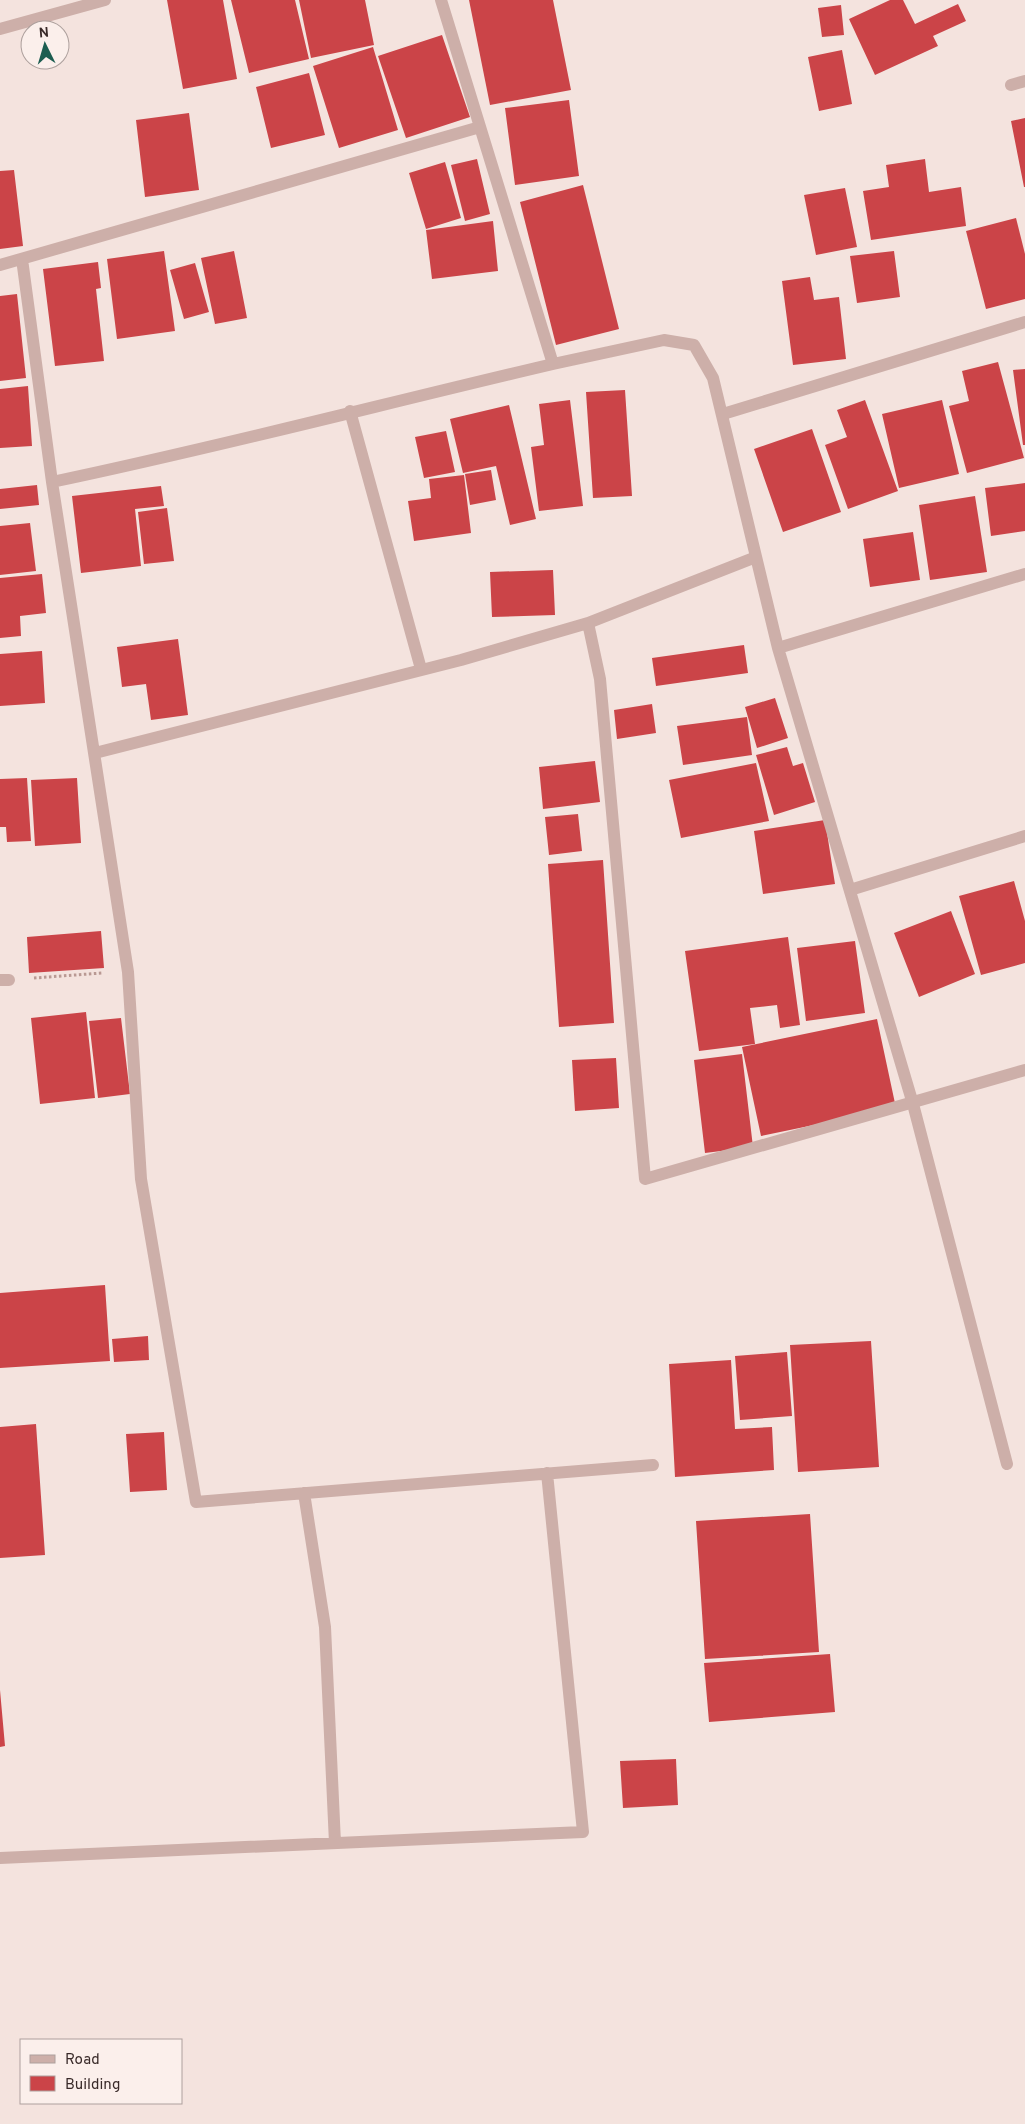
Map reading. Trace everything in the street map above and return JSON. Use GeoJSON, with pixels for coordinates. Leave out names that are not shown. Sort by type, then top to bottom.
{"type":"FeatureCollection","features":[{"type":"Feature","properties":{"kind":"street"},"geometry":{"type":"LineString","coordinates":[[0,29],[105,0]]}},
{"type":"Feature","properties":{"kind":"street"},"geometry":{"type":"LineString","coordinates":[[441,0],[553,364]]}},
{"type":"Feature","properties":{"kind":"street"},"geometry":{"type":"LineString","coordinates":[[1010,85],[1025,81]]}},
{"type":"Feature","properties":{"kind":"street"},"geometry":{"type":"LineString","coordinates":[[0,264],[480,127]]}},
{"type":"Feature","properties":{"kind":"street"},"geometry":{"type":"LineString","coordinates":[[22,259],[52,482],[128,972],[141,1179],[196,1502],[653,1465]]}},
{"type":"Feature","properties":{"kind":"street"},"geometry":{"type":"LineString","coordinates":[[723,414],[1025,322]]}},
{"type":"Feature","properties":{"kind":"street"},"geometry":{"type":"LineString","coordinates":[[52,482],[186,454],[350,411],[664,340],[694,345],[713,378],[778,648],[913,1104],[1007,1464]]}},
{"type":"Feature","properties":{"kind":"street"},"geometry":{"type":"LineString","coordinates":[[350,411],[421,669]]}},
{"type":"Feature","properties":{"kind":"street"},"geometry":{"type":"LineString","coordinates":[[95,753],[421,669],[588,622],[756,557]]}},
{"type":"Feature","properties":{"kind":"street"},"geometry":{"type":"LineString","coordinates":[[778,648],[1025,574]]}},
{"type":"Feature","properties":{"kind":"street"},"geometry":{"type":"LineString","coordinates":[[588,622],[600,679],[645,1179],[913,1104],[1025,1070]]}},
{"type":"Feature","properties":{"kind":"street"},"geometry":{"type":"LineString","coordinates":[[850,890],[1025,836]]}},
{"type":"Feature","properties":{"kind":"street"},"geometry":{"type":"LineString","coordinates":[[0,1858],[583,1832],[548,1473]]}},
{"type":"Feature","properties":{"kind":"street"},"geometry":{"type":"LineString","coordinates":[[304,1493],[325,1626],[335,1843]]}},
{"type":"Feature","properties":{"kind":"path"},"geometry":{"type":"LineString","coordinates":[[5,980],[128,972]]}},
{"type":"Feature","properties":{"kind":"building"},"geometry":{"type":"Polygon","coordinates":[[[167,0],[223,0],[237,79],[183,89],[167,0]]]}},
{"type":"Feature","properties":{"kind":"building"},"geometry":{"type":"Polygon","coordinates":[[[231,0],[295,0],[309,59],[249,73],[231,0]]]}},
{"type":"Feature","properties":{"kind":"building"},"geometry":{"type":"Polygon","coordinates":[[[299,0],[365,0],[374,45],[311,58],[299,0]]]}},
{"type":"Feature","properties":{"kind":"building"},"geometry":{"type":"Polygon","coordinates":[[[469,0],[553,0],[571,90],[490,105],[469,0]]]}},
{"type":"Feature","properties":{"kind":"building"},"geometry":{"type":"Polygon","coordinates":[[[890,0],[903,0],[915,24],[958,4],[966,21],[933,36],[938,46],[875,75],[849,19],[890,0]]]}},
{"type":"Feature","properties":{"kind":"building"},"geometry":{"type":"Polygon","coordinates":[[[841,5],[844,35],[822,37],[818,8],[841,5]]]}},
{"type":"Feature","properties":{"kind":"building"},"geometry":{"type":"Polygon","coordinates":[[[442,35],[470,117],[406,138],[378,56],[442,35]]]}},
{"type":"Feature","properties":{"kind":"building"},"geometry":{"type":"Polygon","coordinates":[[[373,47],[398,130],[339,148],[313,66],[373,47]]]}},
{"type":"Feature","properties":{"kind":"building"},"geometry":{"type":"Polygon","coordinates":[[[842,50],[852,104],[819,111],[808,57],[842,50]]]}},
{"type":"Feature","properties":{"kind":"building"},"geometry":{"type":"Polygon","coordinates":[[[309,73],[325,135],[271,148],[256,87],[309,73]]]}},
{"type":"Feature","properties":{"kind":"building"},"geometry":{"type":"Polygon","coordinates":[[[569,100],[579,176],[515,185],[505,108],[569,100]]]}},
{"type":"Feature","properties":{"kind":"building"},"geometry":{"type":"Polygon","coordinates":[[[189,113],[199,190],[145,197],[136,120],[189,113]]]}},
{"type":"Feature","properties":{"kind":"building"},"geometry":{"type":"Polygon","coordinates":[[[1025,118],[1025,187],[1024,187],[1011,121],[1025,118]]]}},
{"type":"Feature","properties":{"kind":"building"},"geometry":{"type":"Polygon","coordinates":[[[477,159],[490,214],[465,221],[451,165],[477,159]]]}},
{"type":"Feature","properties":{"kind":"building"},"geometry":{"type":"Polygon","coordinates":[[[925,159],[929,192],[961,187],[966,226],[871,240],[863,191],[889,187],[886,165],[925,159]]]}},
{"type":"Feature","properties":{"kind":"building"},"geometry":{"type":"Polygon","coordinates":[[[445,162],[461,218],[426,229],[409,173],[445,162]]]}},
{"type":"Feature","properties":{"kind":"building"},"geometry":{"type":"Polygon","coordinates":[[[14,170],[23,246],[0,249],[0,171],[14,170]]]}},
{"type":"Feature","properties":{"kind":"building"},"geometry":{"type":"Polygon","coordinates":[[[583,185],[619,329],[556,345],[520,202],[583,185]]]}},
{"type":"Feature","properties":{"kind":"building"},"geometry":{"type":"Polygon","coordinates":[[[845,188],[857,247],[816,255],[804,195],[845,188]]]}},
{"type":"Feature","properties":{"kind":"building"},"geometry":{"type":"Polygon","coordinates":[[[1016,218],[1025,254],[1025,299],[986,309],[966,231],[1016,218]]]}},
{"type":"Feature","properties":{"kind":"building"},"geometry":{"type":"Polygon","coordinates":[[[493,221],[498,271],[432,279],[426,230],[493,221]]]}},
{"type":"Feature","properties":{"kind":"building"},"geometry":{"type":"Polygon","coordinates":[[[164,251],[175,331],[117,339],[107,259],[164,251]]]}},
{"type":"Feature","properties":{"kind":"building"},"geometry":{"type":"Polygon","coordinates":[[[234,251],[247,318],[215,324],[201,258],[234,251]]]}},
{"type":"Feature","properties":{"kind":"building"},"geometry":{"type":"Polygon","coordinates":[[[894,251],[900,297],[857,303],[850,256],[894,251]]]}},
{"type":"Feature","properties":{"kind":"building"},"geometry":{"type":"Polygon","coordinates":[[[98,262],[101,288],[96,289],[104,361],[55,366],[43,269],[98,262]]]}},
{"type":"Feature","properties":{"kind":"building"},"geometry":{"type":"Polygon","coordinates":[[[195,263],[209,312],[184,319],[170,270],[195,263]]]}},
{"type":"Feature","properties":{"kind":"building"},"geometry":{"type":"Polygon","coordinates":[[[810,277],[814,300],[839,297],[846,359],[793,365],[782,281],[810,277]]]}},
{"type":"Feature","properties":{"kind":"building"},"geometry":{"type":"Polygon","coordinates":[[[17,294],[26,378],[0,381],[0,296],[17,294]]]}},
{"type":"Feature","properties":{"kind":"building"},"geometry":{"type":"Polygon","coordinates":[[[998,362],[1024,458],[967,473],[949,406],[969,401],[962,371],[998,362]]]}},
{"type":"Feature","properties":{"kind":"building"},"geometry":{"type":"Polygon","coordinates":[[[1025,369],[1025,445],[1023,445],[1013,370],[1025,369]]]}},
{"type":"Feature","properties":{"kind":"building"},"geometry":{"type":"Polygon","coordinates":[[[28,386],[32,446],[0,448],[0,389],[28,386]]]}},
{"type":"Feature","properties":{"kind":"building"},"geometry":{"type":"Polygon","coordinates":[[[625,390],[632,496],[593,498],[586,392],[625,390]]]}},
{"type":"Feature","properties":{"kind":"building"},"geometry":{"type":"Polygon","coordinates":[[[570,400],[583,506],[539,511],[531,447],[544,445],[539,404],[570,400]]]}},
{"type":"Feature","properties":{"kind":"building"},"geometry":{"type":"Polygon","coordinates":[[[865,400],[898,491],[848,509],[825,445],[847,437],[837,410],[865,400]]]}},
{"type":"Feature","properties":{"kind":"building"},"geometry":{"type":"Polygon","coordinates":[[[942,400],[959,474],[899,488],[882,414],[942,400]]]}},
{"type":"Feature","properties":{"kind":"building"},"geometry":{"type":"Polygon","coordinates":[[[509,405],[536,519],[510,525],[496,466],[463,473],[450,419],[509,405]]]}},
{"type":"Feature","properties":{"kind":"building"},"geometry":{"type":"Polygon","coordinates":[[[812,429],[841,512],[783,532],[754,449],[812,429]]]}},
{"type":"Feature","properties":{"kind":"building"},"geometry":{"type":"Polygon","coordinates":[[[446,431],[455,472],[424,478],[415,437],[446,431]]]}},
{"type":"Feature","properties":{"kind":"building"},"geometry":{"type":"Polygon","coordinates":[[[491,470],[496,500],[470,505],[465,474],[491,470]]]}},
{"type":"Feature","properties":{"kind":"building"},"geometry":{"type":"Polygon","coordinates":[[[464,475],[471,533],[414,541],[408,501],[431,498],[429,479],[464,475]]]}},
{"type":"Feature","properties":{"kind":"building"},"geometry":{"type":"Polygon","coordinates":[[[1025,483],[1025,531],[991,536],[985,488],[1025,483]]]}},
{"type":"Feature","properties":{"kind":"building"},"geometry":{"type":"Polygon","coordinates":[[[37,485],[39,505],[0,509],[0,489],[37,485]]]}},
{"type":"Feature","properties":{"kind":"building"},"geometry":{"type":"Polygon","coordinates":[[[161,486],[164,506],[135,509],[141,566],[81,573],[72,496],[161,486]]]}},
{"type":"Feature","properties":{"kind":"building"},"geometry":{"type":"Polygon","coordinates":[[[975,496],[987,572],[930,580],[919,505],[975,496]]]}},
{"type":"Feature","properties":{"kind":"building"},"geometry":{"type":"Polygon","coordinates":[[[167,508],[174,561],[144,564],[138,512],[167,508]]]}},
{"type":"Feature","properties":{"kind":"building"},"geometry":{"type":"Polygon","coordinates":[[[30,523],[36,571],[0,575],[0,526],[30,523]]]}},
{"type":"Feature","properties":{"kind":"building"},"geometry":{"type":"Polygon","coordinates":[[[913,532],[920,580],[870,587],[863,539],[913,532]]]}},
{"type":"Feature","properties":{"kind":"building"},"geometry":{"type":"Polygon","coordinates":[[[553,570],[555,615],[492,617],[490,572],[553,570]]]}},
{"type":"Feature","properties":{"kind":"building"},"geometry":{"type":"Polygon","coordinates":[[[42,574],[46,613],[20,616],[21,636],[0,638],[0,578],[42,574]]]}},
{"type":"Feature","properties":{"kind":"building"},"geometry":{"type":"Polygon","coordinates":[[[178,639],[188,715],[151,720],[146,684],[122,687],[117,647],[178,639]]]}},
{"type":"Feature","properties":{"kind":"building"},"geometry":{"type":"Polygon","coordinates":[[[744,645],[748,673],[656,686],[652,658],[744,645]]]}},
{"type":"Feature","properties":{"kind":"building"},"geometry":{"type":"Polygon","coordinates":[[[42,651],[45,703],[0,706],[0,654],[42,651]]]}},
{"type":"Feature","properties":{"kind":"building"},"geometry":{"type":"Polygon","coordinates":[[[775,698],[788,738],[757,748],[745,707],[775,698]]]}},
{"type":"Feature","properties":{"kind":"building"},"geometry":{"type":"Polygon","coordinates":[[[652,704],[656,733],[617,739],[614,710],[652,704]]]}},
{"type":"Feature","properties":{"kind":"building"},"geometry":{"type":"Polygon","coordinates":[[[747,717],[752,755],[683,765],[677,726],[747,717]]]}},
{"type":"Feature","properties":{"kind":"building"},"geometry":{"type":"Polygon","coordinates":[[[787,747],[793,766],[803,763],[815,802],[774,815],[756,755],[787,747]]]}},
{"type":"Feature","properties":{"kind":"building"},"geometry":{"type":"Polygon","coordinates":[[[595,761],[600,802],[543,809],[539,767],[595,761]]]}},
{"type":"Feature","properties":{"kind":"building"},"geometry":{"type":"Polygon","coordinates":[[[756,763],[769,821],[681,838],[669,780],[756,763]]]}},
{"type":"Feature","properties":{"kind":"building"},"geometry":{"type":"Polygon","coordinates":[[[27,778],[31,841],[7,842],[6,827],[0,827],[0,779],[27,778]]]}},
{"type":"Feature","properties":{"kind":"building"},"geometry":{"type":"Polygon","coordinates":[[[77,778],[81,843],[35,846],[31,780],[77,778]]]}},
{"type":"Feature","properties":{"kind":"building"},"geometry":{"type":"Polygon","coordinates":[[[578,814],[582,851],[549,855],[545,817],[578,814]]]}},
{"type":"Feature","properties":{"kind":"building"},"geometry":{"type":"Polygon","coordinates":[[[825,820],[835,884],[763,894],[754,831],[825,820]]]}},
{"type":"Feature","properties":{"kind":"building"},"geometry":{"type":"Polygon","coordinates":[[[603,860],[614,1023],[559,1027],[548,864],[603,860]]]}},
{"type":"Feature","properties":{"kind":"building"},"geometry":{"type":"Polygon","coordinates":[[[1014,881],[1025,921],[1025,963],[981,975],[959,896],[1014,881]]]}},
{"type":"Feature","properties":{"kind":"building"},"geometry":{"type":"Polygon","coordinates":[[[951,911],[975,974],[919,997],[894,933],[951,911]]]}},
{"type":"Feature","properties":{"kind":"building"},"geometry":{"type":"Polygon","coordinates":[[[101,931],[104,968],[29,973],[27,937],[101,931]]]}},
{"type":"Feature","properties":{"kind":"building"},"geometry":{"type":"Polygon","coordinates":[[[788,937],[800,1025],[780,1028],[777,1005],[750,1008],[755,1044],[699,1051],[685,951],[788,937]]]}},
{"type":"Feature","properties":{"kind":"building"},"geometry":{"type":"Polygon","coordinates":[[[855,941],[865,1013],[806,1021],[797,948],[855,941]]]}},
{"type":"Feature","properties":{"kind":"building"},"geometry":{"type":"Polygon","coordinates":[[[86,1012],[95,1098],[40,1104],[31,1018],[86,1012]]]}},
{"type":"Feature","properties":{"kind":"building"},"geometry":{"type":"Polygon","coordinates":[[[121,1018],[130,1094],[98,1098],[89,1021],[121,1018]]]}},
{"type":"Feature","properties":{"kind":"building"},"geometry":{"type":"Polygon","coordinates":[[[877,1019],[896,1108],[761,1136],[742,1047],[877,1019]]]}},
{"type":"Feature","properties":{"kind":"building"},"geometry":{"type":"Polygon","coordinates":[[[742,1054],[753,1147],[705,1153],[694,1060],[742,1054]]]}},
{"type":"Feature","properties":{"kind":"building"},"geometry":{"type":"Polygon","coordinates":[[[616,1058],[619,1108],[575,1111],[572,1060],[616,1058]]]}},
{"type":"Feature","properties":{"kind":"building"},"geometry":{"type":"Polygon","coordinates":[[[105,1285],[110,1361],[0,1368],[0,1293],[105,1285]]]}},
{"type":"Feature","properties":{"kind":"building"},"geometry":{"type":"Polygon","coordinates":[[[148,1336],[149,1360],[114,1362],[112,1339],[148,1336]]]}},
{"type":"Feature","properties":{"kind":"building"},"geometry":{"type":"Polygon","coordinates":[[[871,1341],[879,1467],[798,1472],[790,1345],[871,1341]]]}},
{"type":"Feature","properties":{"kind":"building"},"geometry":{"type":"Polygon","coordinates":[[[787,1352],[792,1416],[740,1420],[735,1356],[787,1352]]]}},
{"type":"Feature","properties":{"kind":"building"},"geometry":{"type":"Polygon","coordinates":[[[731,1360],[735,1429],[772,1427],[774,1470],[675,1477],[669,1364],[731,1360]]]}},
{"type":"Feature","properties":{"kind":"building"},"geometry":{"type":"Polygon","coordinates":[[[36,1424],[45,1555],[0,1558],[0,1427],[36,1424]]]}},
{"type":"Feature","properties":{"kind":"building"},"geometry":{"type":"Polygon","coordinates":[[[164,1432],[167,1490],[130,1492],[126,1434],[164,1432]]]}},
{"type":"Feature","properties":{"kind":"building"},"geometry":{"type":"Polygon","coordinates":[[[810,1514],[819,1652],[705,1659],[696,1521],[810,1514]]]}},
{"type":"Feature","properties":{"kind":"building"},"geometry":{"type":"Polygon","coordinates":[[[830,1654],[835,1712],[709,1722],[704,1663],[830,1654]]]}},
{"type":"Feature","properties":{"kind":"building"},"geometry":{"type":"Polygon","coordinates":[[[0,1690],[5,1746],[0,1747],[0,1690]]]}},
{"type":"Feature","properties":{"kind":"building"},"geometry":{"type":"Polygon","coordinates":[[[676,1759],[678,1805],[623,1808],[620,1761],[676,1759]]]}}]}
